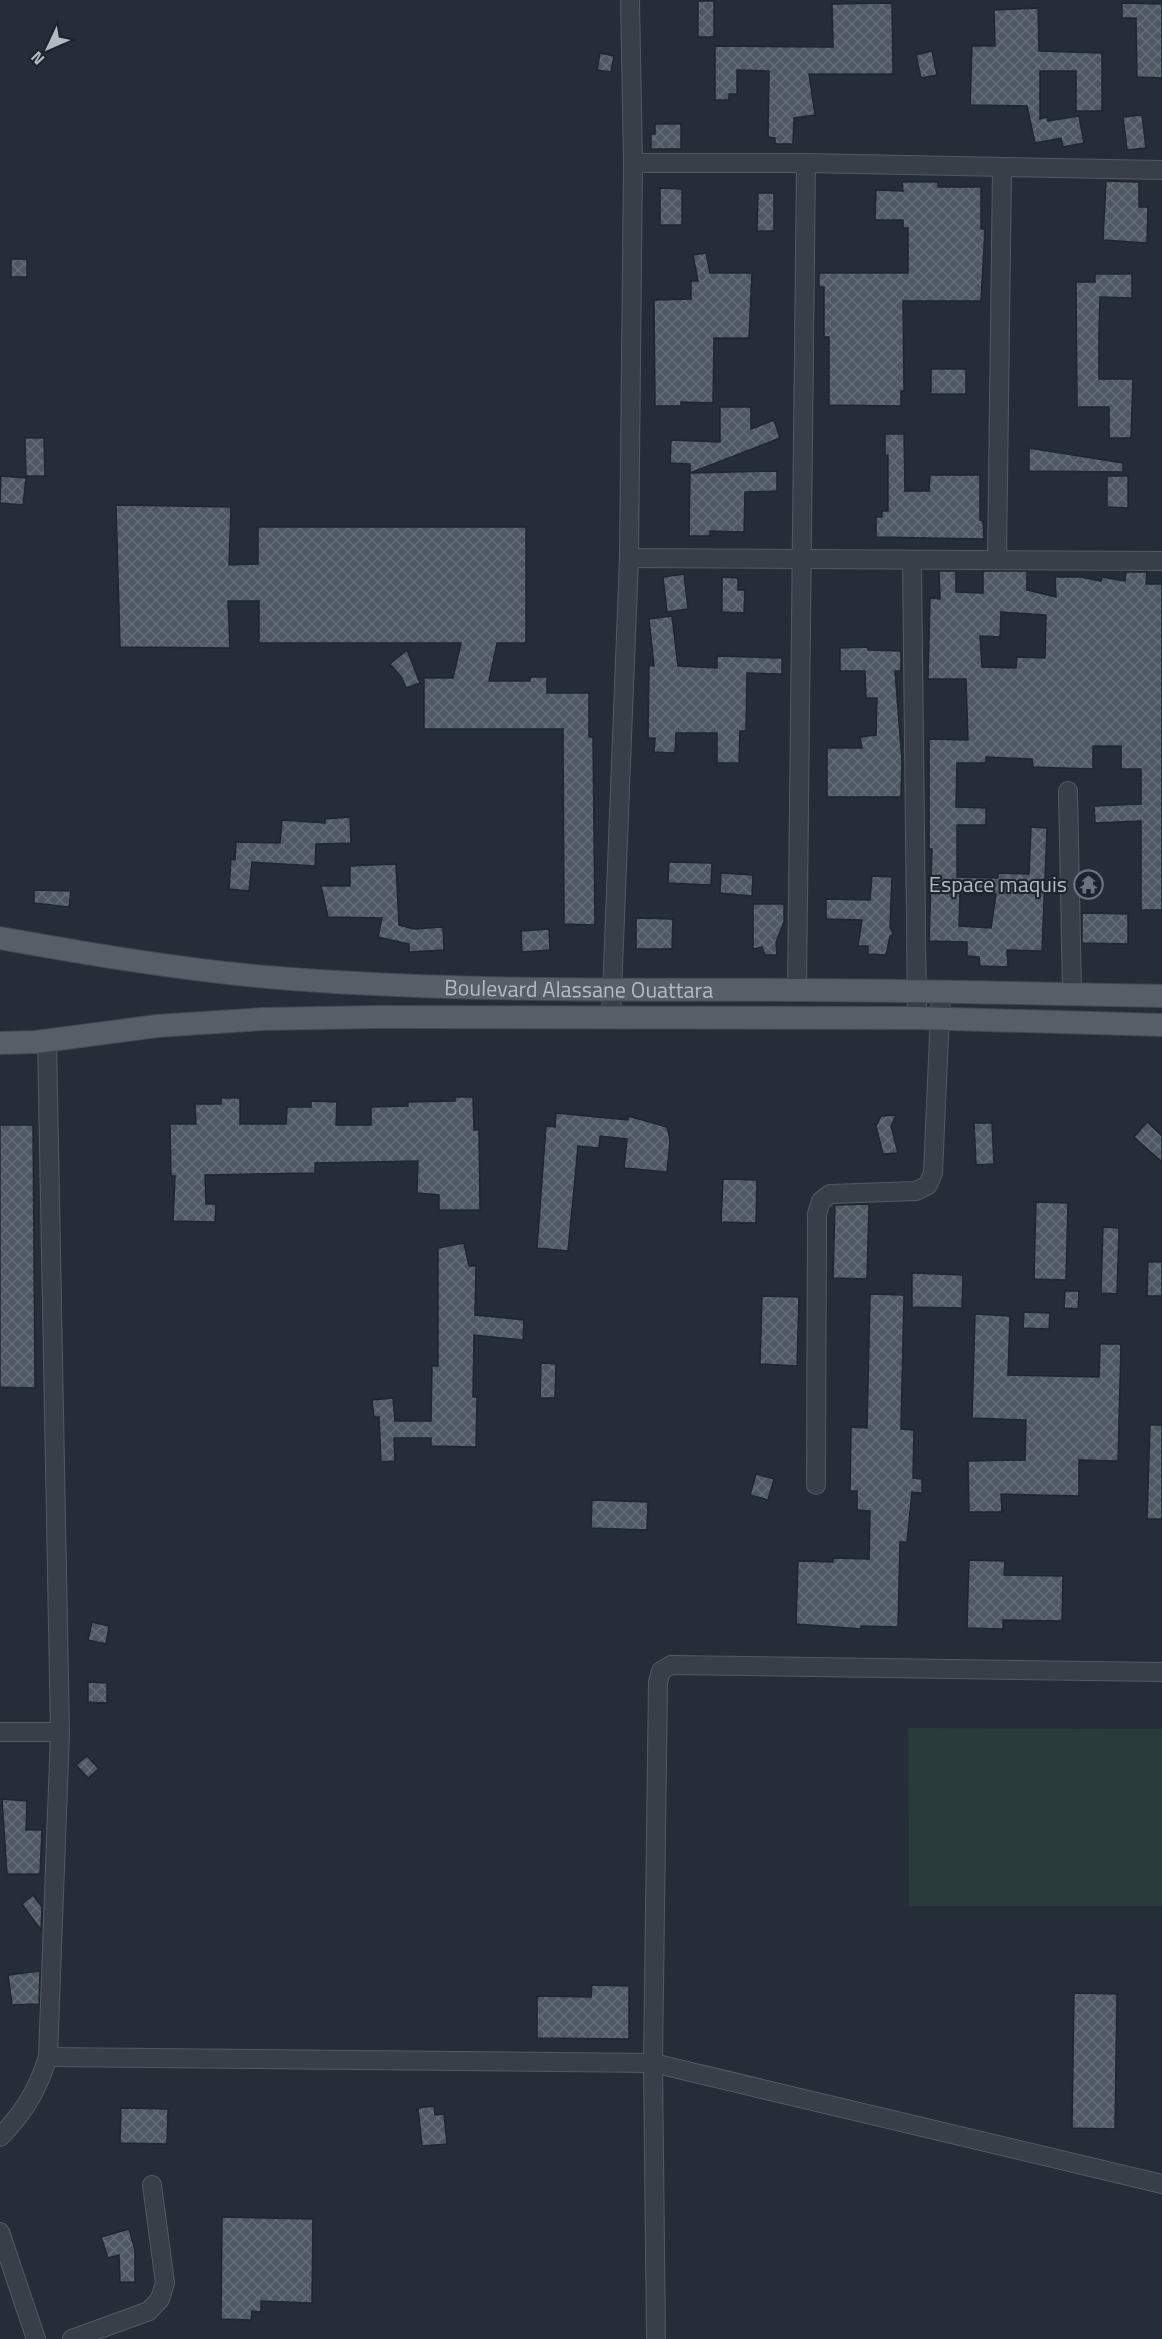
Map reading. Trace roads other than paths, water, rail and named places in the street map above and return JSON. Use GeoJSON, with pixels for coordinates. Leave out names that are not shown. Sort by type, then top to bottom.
{"type":"FeatureCollection","features":[{"type":"Feature","properties":{"kind":"main road","name":"Boulevard Alassane Ouattara"},"geometry":{"type":"LineString","coordinates":[[0,938],[158,965],[267,977],[430,986],[611,990],[941,991],[1162,996]]}},
{"type":"Feature","properties":{"kind":"main road","name":"Boulevard Alassane Ouattara"},"geometry":{"type":"LineString","coordinates":[[0,1043],[47,1040],[157,1026],[264,1019],[376,1017],[917,1018],[1162,1025]]}},
{"type":"Feature","properties":{"kind":"street"},"geometry":{"type":"LineString","coordinates":[[611,1019],[629,558],[633,163],[630,0]]}},
{"type":"Feature","properties":{"kind":"street"},"geometry":{"type":"LineString","coordinates":[[633,163],[806,163],[1162,170]]}},
{"type":"Feature","properties":{"kind":"street"},"geometry":{"type":"LineString","coordinates":[[797,990],[806,163]]}},
{"type":"Feature","properties":{"kind":"street"},"geometry":{"type":"LineString","coordinates":[[997,560],[1002,168]]}},
{"type":"Feature","properties":{"kind":"street"},"geometry":{"type":"LineString","coordinates":[[629,558],[1162,561]]}},
{"type":"Feature","properties":{"kind":"street"},"geometry":{"type":"LineString","coordinates":[[912,560],[917,1018]]}},
{"type":"Feature","properties":{"kind":"street"},"geometry":{"type":"LineString","coordinates":[[1068,791],[1072,994]]}},
{"type":"Feature","properties":{"kind":"street"},"geometry":{"type":"LineString","coordinates":[[816,1485],[817,1214],[821,1201],[830,1194],[916,1191],[928,1185],[933,1173],[941,991]]}},
{"type":"Feature","properties":{"kind":"street"},"geometry":{"type":"LineString","coordinates":[[0,2137],[17,2119],[37,2090],[48,2057],[60,1732],[47,1040]]}},
{"type":"Feature","properties":{"kind":"street"},"geometry":{"type":"LineString","coordinates":[[656,2339],[653,2063],[658,1682],[661,1671],[671,1665],[1162,1672]]}},
{"type":"Feature","properties":{"kind":"street"},"geometry":{"type":"LineString","coordinates":[[0,1732],[60,1732]]}},
{"type":"Feature","properties":{"kind":"street"},"geometry":{"type":"LineString","coordinates":[[48,2057],[653,2063],[1162,2184]]}},
{"type":"Feature","properties":{"kind":"street"},"geometry":{"type":"LineString","coordinates":[[72,2339],[149,2311],[160,2299],[165,2283],[152,2185]]}},
{"type":"Feature","properties":{"kind":"street"},"geometry":{"type":"LineString","coordinates":[[0,2232],[36,2339]]}},
{"type":"Feature","properties":{"kind":"place","name":"Espace maquis"},"geometry":{"type":"Point","coordinates":[1088,884]}}]}
